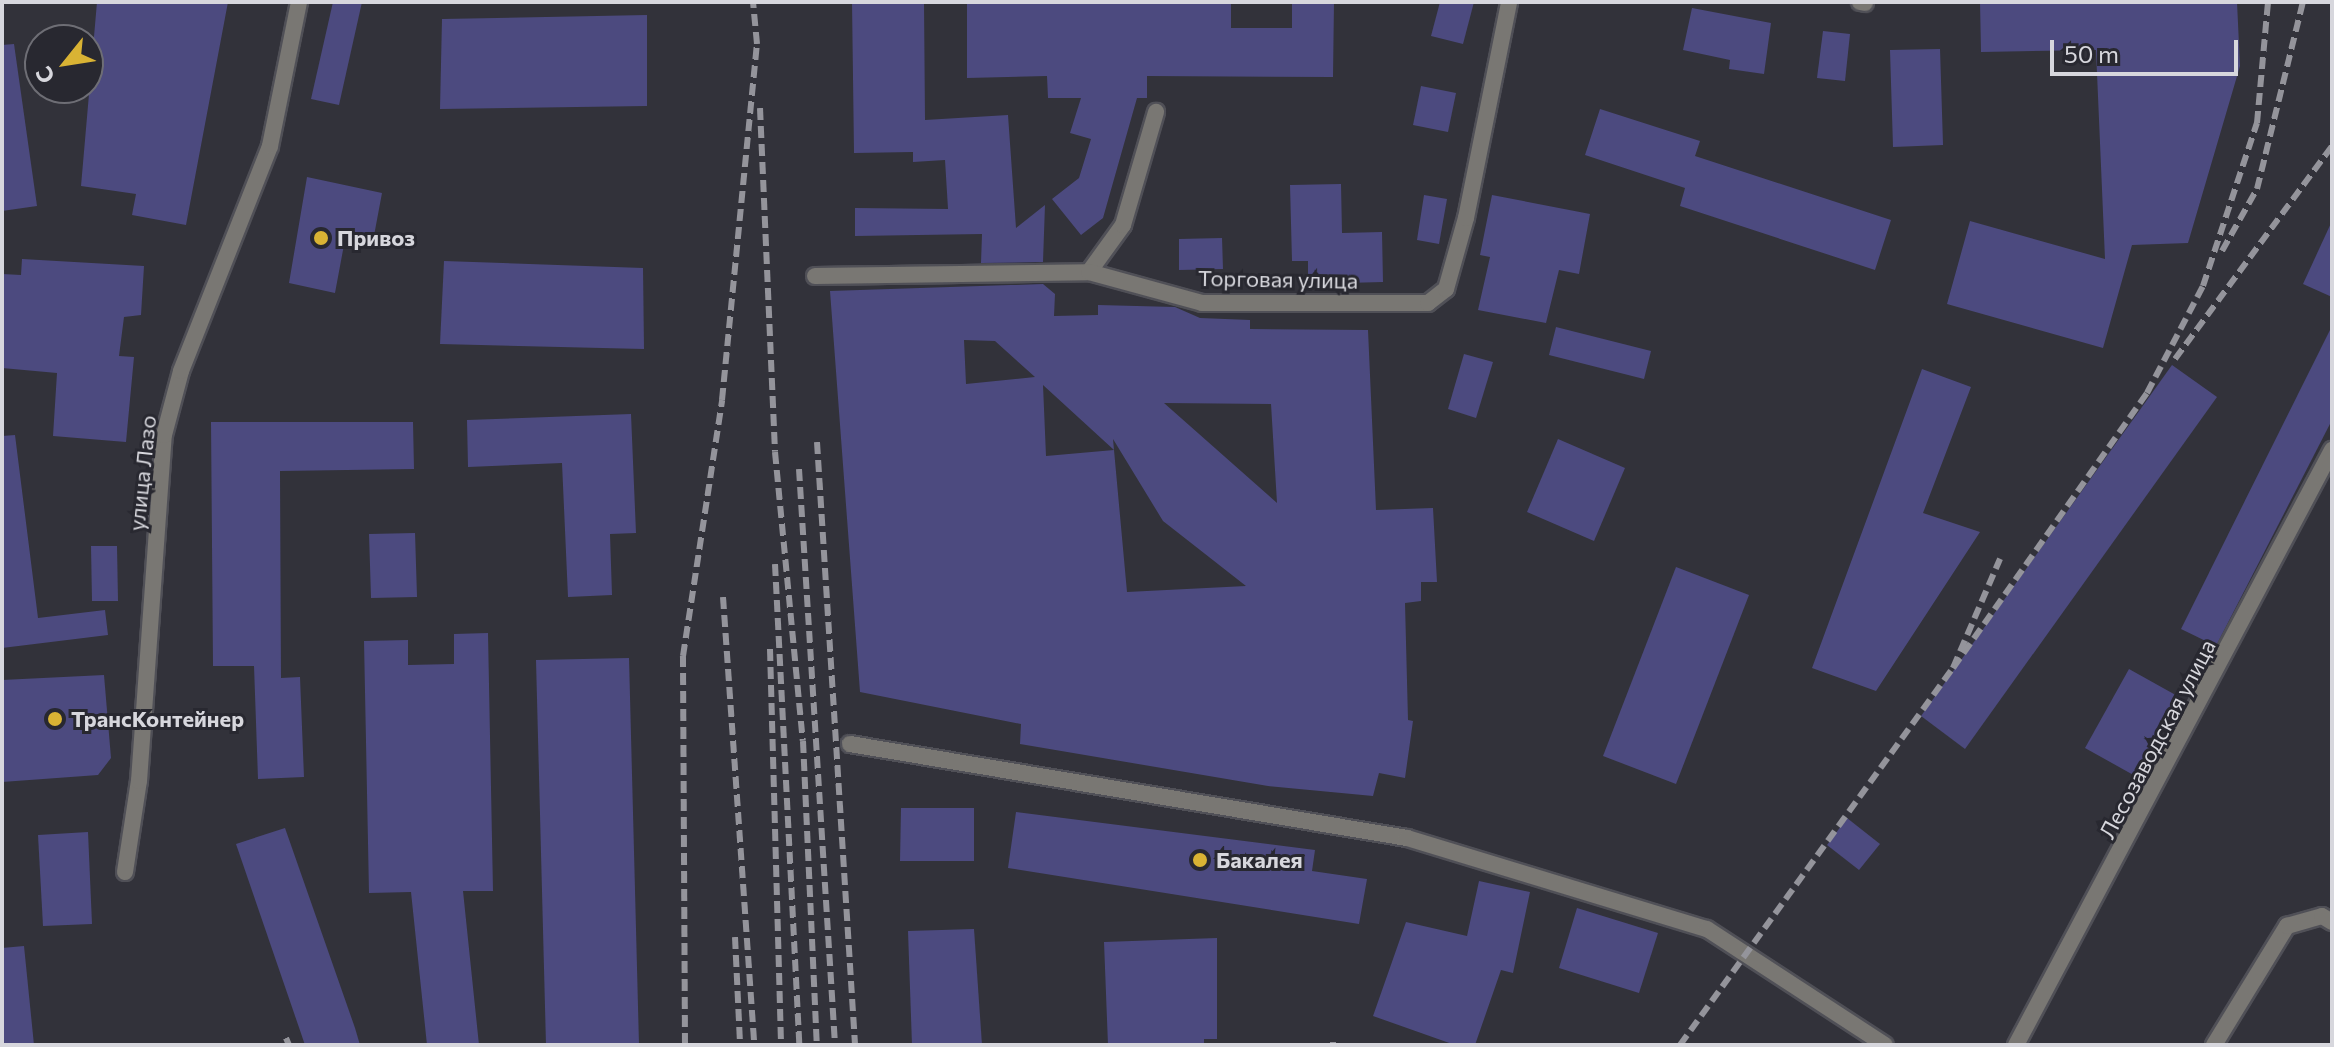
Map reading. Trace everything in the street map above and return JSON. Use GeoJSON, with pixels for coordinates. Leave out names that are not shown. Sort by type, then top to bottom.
{"type":"FeatureCollection","features":[{"type":"Feature","properties":{"kind":"street","name":"улица Лазо"},"geometry":{"type":"LineString","coordinates":[[125,872],[139,781],[164,435],[181,371],[270,146],[299,2]]}},
{"type":"Feature","properties":{"kind":"street","name":"Торговая улица"},"geometry":{"type":"LineString","coordinates":[[815,276],[1089,272],[1202,303],[1428,303],[1446,289],[1466,218],[1509,2]]}},
{"type":"Feature","properties":{"kind":"street"},"geometry":{"type":"LineString","coordinates":[[1089,272],[1123,225],[1156,112]]}},
{"type":"Feature","properties":{"kind":"street","name":"Лесозаводская улица"},"geometry":{"type":"LineString","coordinates":[[2016,1045],[2332,450]]}},
{"type":"Feature","properties":{"kind":"street"},"geometry":{"type":"LineString","coordinates":[[850,744],[1407,838],[1707,929],[1885,1045]]}},
{"type":"Feature","properties":{"kind":"street"},"geometry":{"type":"LineString","coordinates":[[2214,1045],[2287,926],[2322,916],[2332,922]]}},
{"type":"Feature","properties":{"kind":"building"},"geometry":{"type":"Polygon","coordinates":[[[97,2],[228,2],[186,225],[132,215],[136,194],[81,186],[88,104],[104,104],[104,24],[95,24],[97,2]]]}},
{"type":"Feature","properties":{"kind":"building"},"geometry":{"type":"Polygon","coordinates":[[[333,2],[362,2],[339,105],[311,99],[333,2]]]}},
{"type":"Feature","properties":{"kind":"building"},"geometry":{"type":"Polygon","coordinates":[[[852,2],[924,2],[925,120],[1008,115],[1016,228],[1045,205],[1043,262],[981,263],[982,234],[855,236],[855,208],[948,209],[945,160],[913,162],[913,152],[854,153],[852,2]]]}},
{"type":"Feature","properties":{"kind":"building"},"geometry":{"type":"Polygon","coordinates":[[[967,2],[1231,2],[1231,28],[1292,28],[1292,2],[1334,2],[1333,77],[1147,76],[1147,98],[1137,98],[1103,218],[1081,235],[1052,199],[1079,178],[1091,139],[1070,133],[1081,98],[1048,98],[1047,76],[967,78],[967,2]]]}},
{"type":"Feature","properties":{"kind":"building"},"geometry":{"type":"Polygon","coordinates":[[[1440,2],[1474,2],[1463,44],[1431,36],[1440,2]]]}},
{"type":"Feature","properties":{"kind":"building"},"geometry":{"type":"Polygon","coordinates":[[[1980,2],[2237,2],[2240,66],[2188,243],[2132,245],[2103,348],[1947,304],[1970,221],[2105,259],[2096,50],[1981,52],[1980,2]]]}},
{"type":"Feature","properties":{"kind":"building"},"geometry":{"type":"Polygon","coordinates":[[[1692,8],[1771,23],[1764,74],[1729,69],[1730,60],[1683,50],[1692,8]]]}},
{"type":"Feature","properties":{"kind":"building"},"geometry":{"type":"Polygon","coordinates":[[[647,15],[647,106],[440,109],[442,19],[647,15]]]}},
{"type":"Feature","properties":{"kind":"building"},"geometry":{"type":"Polygon","coordinates":[[[1823,31],[1850,34],[1845,81],[1817,78],[1823,31]]]}},
{"type":"Feature","properties":{"kind":"building"},"geometry":{"type":"Polygon","coordinates":[[[14,44],[37,206],[2,211],[2,45],[14,44]]]}},
{"type":"Feature","properties":{"kind":"building"},"geometry":{"type":"Polygon","coordinates":[[[1940,49],[1943,145],[1893,147],[1890,50],[1940,49]]]}},
{"type":"Feature","properties":{"kind":"building"},"geometry":{"type":"Polygon","coordinates":[[[1421,86],[1456,93],[1448,132],[1413,125],[1421,86]]]}},
{"type":"Feature","properties":{"kind":"building"},"geometry":{"type":"Polygon","coordinates":[[[1600,109],[1700,141],[1695,156],[1891,220],[1875,270],[1680,206],[1685,188],[1585,155],[1600,109]]]}},
{"type":"Feature","properties":{"kind":"building","name":"Привоз"},"geometry":{"type":"Polygon","coordinates":[[[307,177],[382,193],[373,241],[346,234],[335,293],[289,283],[307,177]]]}},
{"type":"Feature","properties":{"kind":"building"},"geometry":{"type":"Polygon","coordinates":[[[1341,184],[1342,233],[1382,232],[1383,282],[1308,284],[1308,261],[1292,261],[1290,185],[1341,184]]]}},
{"type":"Feature","properties":{"kind":"building"},"geometry":{"type":"Polygon","coordinates":[[[1424,195],[1447,199],[1439,244],[1417,240],[1424,195]]]}},
{"type":"Feature","properties":{"kind":"building"},"geometry":{"type":"Polygon","coordinates":[[[1492,195],[1590,214],[1579,274],[1559,270],[1546,323],[1478,310],[1490,257],[1480,255],[1492,195]]]}},
{"type":"Feature","properties":{"kind":"building"},"geometry":{"type":"Polygon","coordinates":[[[2332,221],[2332,297],[2303,284],[2332,221]]]}},
{"type":"Feature","properties":{"kind":"building"},"geometry":{"type":"Polygon","coordinates":[[[1222,238],[1223,269],[1179,270],[1179,239],[1222,238]]]}},
{"type":"Feature","properties":{"kind":"building"},"geometry":{"type":"Polygon","coordinates":[[[22,259],[144,266],[141,315],[124,317],[119,356],[134,357],[126,442],[53,436],[57,373],[2,368],[2,274],[21,275],[22,259]]]}},
{"type":"Feature","properties":{"kind":"building"},"geometry":{"type":"Polygon","coordinates":[[[444,261],[643,268],[644,349],[440,344],[444,261]]]}},
{"type":"Feature","properties":{"kind":"building"},"geometry":{"type":"Polygon","coordinates":[[[1043,284],[1055,294],[1054,316],[1098,315],[1098,305],[1175,307],[1200,318],[1250,320],[1250,329],[1368,330],[1376,510],[1433,508],[1437,582],[1421,582],[1421,601],[1405,603],[1408,720],[1413,721],[1405,778],[1379,773],[1373,796],[1268,786],[1020,744],[1021,724],[860,692],[830,291],[1043,284]],[[964,340],[966,384],[1035,377],[995,341],[964,340]],[[1043,385],[1046,456],[1114,450],[1043,385]],[[1164,403],[1277,503],[1271,404],[1164,403]],[[1113,439],[1127,592],[1246,586],[1163,521],[1113,439]]]}},
{"type":"Feature","properties":{"kind":"building"},"geometry":{"type":"Polygon","coordinates":[[[2332,326],[2332,420],[2216,646],[2181,629],[2332,326]]]}},
{"type":"Feature","properties":{"kind":"building"},"geometry":{"type":"Polygon","coordinates":[[[1556,327],[1651,351],[1644,379],[1549,355],[1556,327]]]}},
{"type":"Feature","properties":{"kind":"building"},"geometry":{"type":"Polygon","coordinates":[[[1464,354],[1493,362],[1476,418],[1448,409],[1464,354]]]}},
{"type":"Feature","properties":{"kind":"building"},"geometry":{"type":"Polygon","coordinates":[[[2172,365],[2217,397],[1965,749],[1921,716],[2172,365]]]}},
{"type":"Feature","properties":{"kind":"building"},"geometry":{"type":"Polygon","coordinates":[[[1922,369],[1971,387],[1923,513],[1980,532],[1876,691],[1812,668],[1922,369]]]}},
{"type":"Feature","properties":{"kind":"building"},"geometry":{"type":"Polygon","coordinates":[[[631,414],[636,533],[610,534],[612,595],[568,597],[562,463],[468,467],[467,420],[631,414]]]}},
{"type":"Feature","properties":{"kind":"building"},"geometry":{"type":"Polygon","coordinates":[[[211,422],[413,422],[414,469],[280,471],[281,678],[300,677],[304,777],[258,779],[254,666],[213,666],[211,422]]]}},
{"type":"Feature","properties":{"kind":"building"},"geometry":{"type":"Polygon","coordinates":[[[15,435],[38,618],[105,610],[108,635],[2,648],[2,436],[15,435]]]}},
{"type":"Feature","properties":{"kind":"building"},"geometry":{"type":"Polygon","coordinates":[[[1558,439],[1625,468],[1594,541],[1527,512],[1558,439]]]}},
{"type":"Feature","properties":{"kind":"building"},"geometry":{"type":"Polygon","coordinates":[[[415,533],[417,597],[371,598],[369,534],[415,533]]]}},
{"type":"Feature","properties":{"kind":"building"},"geometry":{"type":"Polygon","coordinates":[[[91,546],[117,546],[118,601],[92,601],[91,546]]]}},
{"type":"Feature","properties":{"kind":"building"},"geometry":{"type":"Polygon","coordinates":[[[1676,567],[1749,595],[1676,784],[1603,756],[1676,567]]]}},
{"type":"Feature","properties":{"kind":"building"},"geometry":{"type":"Polygon","coordinates":[[[488,633],[493,891],[463,891],[479,1045],[427,1045],[411,892],[369,893],[364,641],[408,640],[408,665],[454,664],[454,634],[488,633]]]}},
{"type":"Feature","properties":{"kind":"building"},"geometry":{"type":"Polygon","coordinates":[[[629,658],[639,1045],[546,1045],[536,660],[629,658]]]}},
{"type":"Feature","properties":{"kind":"building"},"geometry":{"type":"Polygon","coordinates":[[[2129,669],[2181,698],[2137,777],[2085,748],[2129,669]]]}},
{"type":"Feature","properties":{"kind":"building","name":"ТрансКонтейнер"},"geometry":{"type":"Polygon","coordinates":[[[104,675],[111,758],[98,775],[2,782],[2,680],[104,675]]]}},
{"type":"Feature","properties":{"kind":"building"},"geometry":{"type":"Polygon","coordinates":[[[901,808],[974,808],[974,861],[900,861],[901,808]]]}},
{"type":"Feature","properties":{"kind":"building","name":"Бакалея"},"geometry":{"type":"Polygon","coordinates":[[[1016,812],[1315,850],[1312,871],[1367,879],[1359,924],[1008,868],[1016,812]]]}},
{"type":"Feature","properties":{"kind":"building"},"geometry":{"type":"Polygon","coordinates":[[[1847,818],[1880,844],[1859,870],[1827,845],[1847,818]]]}},
{"type":"Feature","properties":{"kind":"building"},"geometry":{"type":"Polygon","coordinates":[[[285,828],[360,1045],[305,1045],[236,844],[285,828]]]}},
{"type":"Feature","properties":{"kind":"building"},"geometry":{"type":"Polygon","coordinates":[[[88,832],[92,924],[43,926],[38,835],[88,832]]]}},
{"type":"Feature","properties":{"kind":"building"},"geometry":{"type":"Polygon","coordinates":[[[1479,881],[1530,892],[1513,973],[1501,970],[1475,1045],[1455,1045],[1373,1016],[1406,922],[1467,936],[1479,881]]]}},
{"type":"Feature","properties":{"kind":"building"},"geometry":{"type":"Polygon","coordinates":[[[1577,908],[1658,933],[1639,993],[1559,968],[1577,908]]]}},
{"type":"Feature","properties":{"kind":"building"},"geometry":{"type":"Polygon","coordinates":[[[974,929],[982,1045],[912,1045],[908,931],[974,929]]]}},
{"type":"Feature","properties":{"kind":"building"},"geometry":{"type":"Polygon","coordinates":[[[1217,938],[1217,1039],[1204,1039],[1204,1045],[1108,1045],[1104,942],[1217,938]]]}},
{"type":"Feature","properties":{"kind":"building"},"geometry":{"type":"Polygon","coordinates":[[[24,946],[34,1045],[2,1045],[2,948],[24,946]]]}},
{"type":"Feature","properties":{"kind":"railway"},"geometry":{"type":"LineString","coordinates":[[685,1045],[683,656],[722,400],[757,44],[753,2]]}},
{"type":"Feature","properties":{"kind":"railway"},"geometry":{"type":"LineString","coordinates":[[1953,668],[2147,393],[2203,286],[2257,123],[2268,2]]}},
{"type":"Feature","properties":{"kind":"railway"},"geometry":{"type":"LineString","coordinates":[[2222,251],[2257,189],[2303,2]]}},
{"type":"Feature","properties":{"kind":"railway"},"geometry":{"type":"LineString","coordinates":[[760,108],[775,452],[803,741],[817,1045]]}},
{"type":"Feature","properties":{"kind":"railway"},"geometry":{"type":"LineString","coordinates":[[2175,359],[2332,146]]}},
{"type":"Feature","properties":{"kind":"railway"},"geometry":{"type":"LineString","coordinates":[[817,442],[855,1045]]}},
{"type":"Feature","properties":{"kind":"railway"},"geometry":{"type":"LineString","coordinates":[[799,469],[835,1045]]}},
{"type":"Feature","properties":{"kind":"railway"},"geometry":{"type":"LineString","coordinates":[[1680,1045],[1953,668],[2000,559]]}},
{"type":"Feature","properties":{"kind":"railway"},"geometry":{"type":"LineString","coordinates":[[775,564],[799,1045]]}},
{"type":"Feature","properties":{"kind":"railway"},"geometry":{"type":"LineString","coordinates":[[723,597],[754,1045]]}},
{"type":"Feature","properties":{"kind":"railway"},"geometry":{"type":"LineString","coordinates":[[770,649],[781,1045]]}},
{"type":"Feature","properties":{"kind":"railway"},"geometry":{"type":"LineString","coordinates":[[735,937],[740,1045]]}},
{"type":"Feature","properties":{"kind":"railway"},"geometry":{"type":"LineString","coordinates":[[286,1038],[289,1045]]}},
{"type":"Feature","properties":{"kind":"place","name":"Привоз"},"geometry":{"type":"Point","coordinates":[321,238]}},
{"type":"Feature","properties":{"kind":"place","name":"ТрансКонтейнер"},"geometry":{"type":"Point","coordinates":[55,719]}},
{"type":"Feature","properties":{"kind":"place","name":"Бакалея"},"geometry":{"type":"Point","coordinates":[1200,860]}}]}
